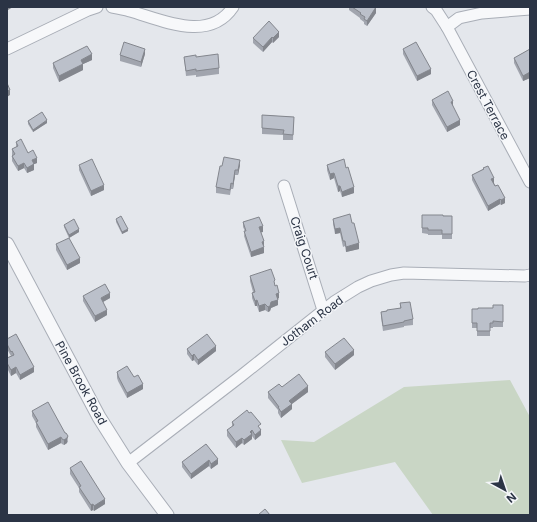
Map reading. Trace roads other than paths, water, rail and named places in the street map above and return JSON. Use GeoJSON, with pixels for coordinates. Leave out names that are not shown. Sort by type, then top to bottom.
{"type":"FeatureCollection","features":[{"type":"Feature","properties":{"kind":"street"},"geometry":{"type":"LineString","coordinates":[[7,49],[97,7]]}},
{"type":"Feature","properties":{"kind":"street"},"geometry":{"type":"LineString","coordinates":[[112,7],[160,21],[194,27],[208,25],[221,20],[234,7]]}},
{"type":"Feature","properties":{"kind":"street","name":"Crest Terrace"},"geometry":{"type":"LineString","coordinates":[[432,7],[436,10],[447,27],[530,182]]}},
{"type":"Feature","properties":{"kind":"street"},"geometry":{"type":"LineString","coordinates":[[447,27],[459,18],[530,9]]}},
{"type":"Feature","properties":{"kind":"street","name":"Craig Court"},"geometry":{"type":"LineString","coordinates":[[284,186],[324,310]]}},
{"type":"Feature","properties":{"kind":"street","name":"Pine Brook Road"},"geometry":{"type":"LineString","coordinates":[[7,244],[98,417],[128,463],[167,515]]}},
{"type":"Feature","properties":{"kind":"street","name":"Jotham Road"},"geometry":{"type":"LineString","coordinates":[[128,463],[334,302],[358,287],[371,281],[404,273],[530,275]]}}]}
